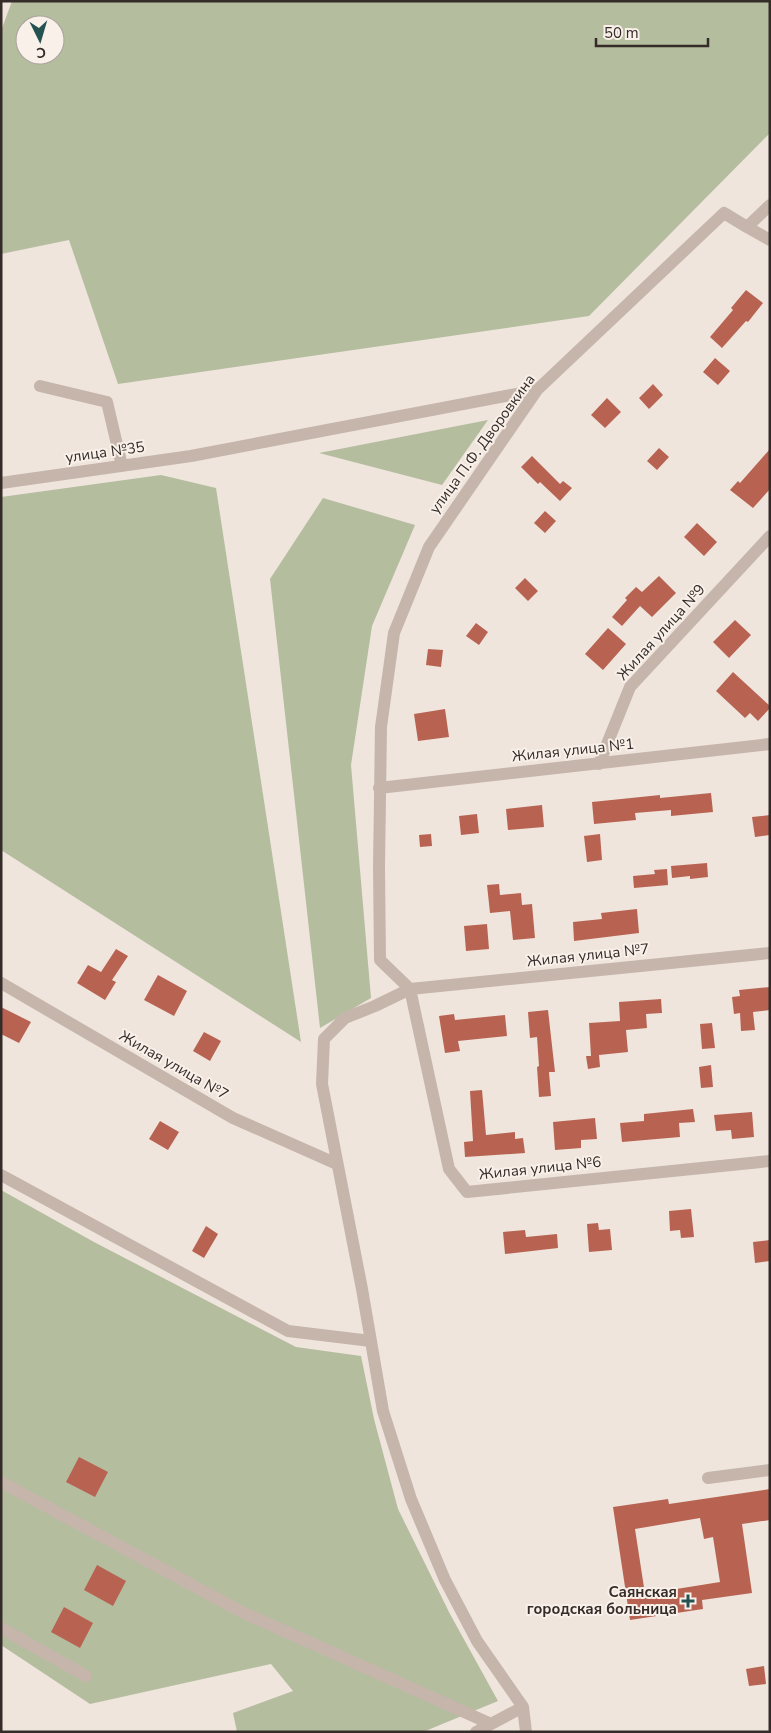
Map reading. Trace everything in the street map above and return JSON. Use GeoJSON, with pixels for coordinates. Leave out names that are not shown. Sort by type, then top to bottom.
{"type":"FeatureCollection","features":[{"type":"Feature","properties":{"kind":"street"},"geometry":{"type":"LineString","coordinates":[[770,205],[747,228],[770,240]]}},
{"type":"Feature","properties":{"kind":"street","name":"улица П.Ф. Дворовкина"},"geometry":{"type":"LineString","coordinates":[[410,988],[380,960],[379,788],[381,728],[394,632],[428,547],[537,390],[724,213],[747,228]]}},
{"type":"Feature","properties":{"kind":"street"},"geometry":{"type":"LineString","coordinates":[[40,386],[107,402],[122,466]]}},
{"type":"Feature","properties":{"kind":"street","name":"улица №35"},"geometry":{"type":"LineString","coordinates":[[1,483],[214,452],[537,390]]}},
{"type":"Feature","properties":{"kind":"street","name":"Жилая улица №9"},"geometry":{"type":"LineString","coordinates":[[599,764],[630,687],[770,536]]}},
{"type":"Feature","properties":{"kind":"street","name":"Жилая улица №1"},"geometry":{"type":"LineString","coordinates":[[379,788],[770,744]]}},
{"type":"Feature","properties":{"kind":"street","name":"Жилая улица №7"},"geometry":{"type":"LineString","coordinates":[[410,988],[770,953]]}},
{"type":"Feature","properties":{"kind":"street","name":"Жилая улица №7"},"geometry":{"type":"LineString","coordinates":[[1,982],[232,1118],[337,1164]]}},
{"type":"Feature","properties":{"kind":"street"},"geometry":{"type":"LineString","coordinates":[[410,988],[376,1006],[345,1018],[324,1039],[322,1084],[383,1411],[411,1499],[445,1580],[477,1641],[522,1706],[526,1732]]}},
{"type":"Feature","properties":{"kind":"street","name":"Жилая улица №6"},"geometry":{"type":"LineString","coordinates":[[410,988],[449,1169],[467,1192],[770,1161]]}},
{"type":"Feature","properties":{"kind":"street"},"geometry":{"type":"LineString","coordinates":[[1,1175],[167,1264],[288,1332],[371,1340]]}},
{"type":"Feature","properties":{"kind":"street"},"geometry":{"type":"LineString","coordinates":[[708,1478],[770,1470]]}},
{"type":"Feature","properties":{"kind":"street"},"geometry":{"type":"LineString","coordinates":[[1,1482],[242,1612],[491,1724]]}},
{"type":"Feature","properties":{"kind":"street"},"geometry":{"type":"LineString","coordinates":[[1,1628],[86,1676]]}},
{"type":"Feature","properties":{"kind":"street"},"geometry":{"type":"LineString","coordinates":[[476,1732],[522,1706]]}},
{"type":"Feature","properties":{"kind":"green space"},"geometry":{"type":"Polygon","coordinates":[[[12,1],[770,1],[770,133],[589,316],[118,384],[69,240],[1,254],[1,31],[12,1]]]}},
{"type":"Feature","properties":{"kind":"green space"},"geometry":{"type":"Polygon","coordinates":[[[488,420],[442,485],[319,453],[488,420]]]}},
{"type":"Feature","properties":{"kind":"green space"},"geometry":{"type":"Polygon","coordinates":[[[161,475],[216,488],[301,1042],[1,850],[1,497],[161,475]]]}},
{"type":"Feature","properties":{"kind":"green space"},"geometry":{"type":"Polygon","coordinates":[[[323,498],[415,525],[372,626],[351,765],[371,998],[320,1028],[270,579],[323,498]]]}},
{"type":"Feature","properties":{"kind":"green space"},"geometry":{"type":"Polygon","coordinates":[[[1,1190],[94,1242],[296,1347],[361,1356],[374,1419],[398,1509],[450,1614],[498,1701],[423,1732],[237,1732],[233,1713],[293,1691],[271,1664],[90,1704],[1,1645],[1,1190]]]}},
{"type":"Feature","properties":{"kind":"building"},"geometry":{"type":"Polygon","coordinates":[[[746,290],[763,303],[748,322],[746,321],[722,348],[710,337],[733,310],[731,308],[746,290]]]}},
{"type":"Feature","properties":{"kind":"building"},"geometry":{"type":"Polygon","coordinates":[[[715,358],[730,371],[718,385],[703,372],[715,358]]]}},
{"type":"Feature","properties":{"kind":"building"},"geometry":{"type":"Polygon","coordinates":[[[653,384],[663,395],[649,409],[639,398],[653,384]]]}},
{"type":"Feature","properties":{"kind":"building"},"geometry":{"type":"Polygon","coordinates":[[[607,398],[621,412],[605,428],[591,415],[607,398]]]}},
{"type":"Feature","properties":{"kind":"building"},"geometry":{"type":"Polygon","coordinates":[[[659,448],[669,457],[657,470],[647,461],[659,448]]]}},
{"type":"Feature","properties":{"kind":"building"},"geometry":{"type":"Polygon","coordinates":[[[770,449],[770,489],[753,508],[730,490],[738,481],[740,483],[770,449]]]}},
{"type":"Feature","properties":{"kind":"building"},"geometry":{"type":"Polygon","coordinates":[[[532,456],[560,484],[563,481],[572,488],[560,501],[540,482],[538,484],[521,467],[532,456]]]}},
{"type":"Feature","properties":{"kind":"building"},"geometry":{"type":"Polygon","coordinates":[[[545,511],[556,521],[545,533],[534,523],[545,511]]]}},
{"type":"Feature","properties":{"kind":"building"},"geometry":{"type":"Polygon","coordinates":[[[697,523],[717,542],[704,556],[684,537],[697,523]]]}},
{"type":"Feature","properties":{"kind":"building"},"geometry":{"type":"Polygon","coordinates":[[[659,576],[676,593],[652,617],[640,606],[622,626],[612,617],[627,600],[625,598],[636,587],[642,592],[659,576]]]}},
{"type":"Feature","properties":{"kind":"building"},"geometry":{"type":"Polygon","coordinates":[[[525,578],[538,591],[528,601],[515,588],[525,578]]]}},
{"type":"Feature","properties":{"kind":"building"},"geometry":{"type":"Polygon","coordinates":[[[735,620],[751,635],[729,658],[713,642],[735,620]]]}},
{"type":"Feature","properties":{"kind":"building"},"geometry":{"type":"Polygon","coordinates":[[[476,623],[488,632],[479,645],[466,636],[476,623]]]}},
{"type":"Feature","properties":{"kind":"building"},"geometry":{"type":"Polygon","coordinates":[[[608,628],[626,644],[603,670],[585,654],[608,628]]]}},
{"type":"Feature","properties":{"kind":"building"},"geometry":{"type":"Polygon","coordinates":[[[428,649],[443,650],[441,667],[426,665],[428,649]]]}},
{"type":"Feature","properties":{"kind":"building"},"geometry":{"type":"Polygon","coordinates":[[[733,672],[770,706],[758,721],[750,713],[745,718],[716,691],[733,672]]]}},
{"type":"Feature","properties":{"kind":"building"},"geometry":{"type":"Polygon","coordinates":[[[445,709],[449,737],[418,741],[414,714],[445,709]]]}},
{"type":"Feature","properties":{"kind":"building"},"geometry":{"type":"Polygon","coordinates":[[[711,793],[713,812],[671,816],[671,810],[635,813],[636,820],[594,824],[592,802],[660,795],[660,798],[711,793]]]}},
{"type":"Feature","properties":{"kind":"building"},"geometry":{"type":"Polygon","coordinates":[[[542,805],[544,827],[508,830],[506,809],[542,805]]]}},
{"type":"Feature","properties":{"kind":"building"},"geometry":{"type":"Polygon","coordinates":[[[477,814],[479,833],[461,835],[459,816],[477,814]]]}},
{"type":"Feature","properties":{"kind":"building"},"geometry":{"type":"Polygon","coordinates":[[[770,815],[770,835],[755,837],[752,817],[770,815]]]}},
{"type":"Feature","properties":{"kind":"building"},"geometry":{"type":"Polygon","coordinates":[[[431,834],[432,846],[420,847],[419,835],[431,834]]]}},
{"type":"Feature","properties":{"kind":"building"},"geometry":{"type":"Polygon","coordinates":[[[600,834],[602,860],[587,862],[584,836],[600,834]]]}},
{"type":"Feature","properties":{"kind":"building"},"geometry":{"type":"Polygon","coordinates":[[[707,863],[708,877],[672,878],[671,866],[707,863]]]}},
{"type":"Feature","properties":{"kind":"building"},"geometry":{"type":"Polygon","coordinates":[[[667,869],[668,885],[634,888],[633,876],[655,874],[654,870],[667,869]]]}},
{"type":"Feature","properties":{"kind":"building"},"geometry":{"type":"Polygon","coordinates":[[[499,884],[500,895],[521,893],[522,905],[532,904],[535,938],[513,940],[510,911],[490,913],[487,885],[499,884]]]}},
{"type":"Feature","properties":{"kind":"building"},"geometry":{"type":"Polygon","coordinates":[[[637,909],[639,933],[574,941],[573,922],[602,919],[601,913],[637,909]]]}},
{"type":"Feature","properties":{"kind":"building"},"geometry":{"type":"Polygon","coordinates":[[[487,924],[489,949],[466,951],[464,926],[487,924]]]}},
{"type":"Feature","properties":{"kind":"building"},"geometry":{"type":"Polygon","coordinates":[[[116,949],[128,956],[112,980],[116,982],[105,1000],[77,983],[88,965],[101,972],[116,949]]]}},
{"type":"Feature","properties":{"kind":"building"},"geometry":{"type":"Polygon","coordinates":[[[158,975],[187,991],[174,1016],[144,1000],[158,975]]]}},
{"type":"Feature","properties":{"kind":"building"},"geometry":{"type":"Polygon","coordinates":[[[770,987],[770,1010],[753,1012],[755,1030],[741,1031],[740,1013],[734,1014],[732,997],[740,996],[739,990],[770,987]]]}},
{"type":"Feature","properties":{"kind":"building"},"geometry":{"type":"Polygon","coordinates":[[[661,999],[662,1013],[646,1014],[647,1028],[626,1030],[628,1052],[599,1055],[600,1067],[588,1069],[586,1056],[591,1056],[589,1023],[620,1021],[619,1002],[661,999]]]}},
{"type":"Feature","properties":{"kind":"building"},"geometry":{"type":"Polygon","coordinates":[[[1,1007],[31,1022],[19,1043],[1,1034],[1,1007]]]}},
{"type":"Feature","properties":{"kind":"building"},"geometry":{"type":"Polygon","coordinates":[[[548,1010],[555,1072],[549,1072],[551,1096],[539,1097],[537,1037],[530,1038],[528,1012],[548,1010]]]}},
{"type":"Feature","properties":{"kind":"building"},"geometry":{"type":"Polygon","coordinates":[[[454,1014],[455,1020],[505,1015],[507,1036],[458,1041],[460,1051],[445,1053],[439,1016],[454,1014]]]}},
{"type":"Feature","properties":{"kind":"building"},"geometry":{"type":"Polygon","coordinates":[[[712,1023],[715,1048],[702,1049],[700,1024],[712,1023]]]}},
{"type":"Feature","properties":{"kind":"building"},"geometry":{"type":"Polygon","coordinates":[[[204,1032],[221,1041],[210,1061],[193,1051],[204,1032]]]}},
{"type":"Feature","properties":{"kind":"building"},"geometry":{"type":"Polygon","coordinates":[[[711,1065],[713,1087],[701,1088],[699,1067],[711,1065]]]}},
{"type":"Feature","properties":{"kind":"building"},"geometry":{"type":"Polygon","coordinates":[[[482,1090],[486,1135],[515,1132],[515,1139],[523,1138],[525,1153],[465,1157],[464,1142],[473,1141],[470,1091],[482,1090]]]}},
{"type":"Feature","properties":{"kind":"building"},"geometry":{"type":"Polygon","coordinates":[[[693,1109],[695,1122],[679,1123],[680,1137],[622,1142],[620,1123],[644,1121],[644,1114],[693,1109]]]}},
{"type":"Feature","properties":{"kind":"building"},"geometry":{"type":"Polygon","coordinates":[[[752,1112],[754,1137],[732,1139],[731,1130],[716,1131],[714,1115],[752,1112]]]}},
{"type":"Feature","properties":{"kind":"building"},"geometry":{"type":"Polygon","coordinates":[[[595,1118],[597,1139],[581,1140],[581,1148],[555,1150],[553,1122],[595,1118]]]}},
{"type":"Feature","properties":{"kind":"building"},"geometry":{"type":"Polygon","coordinates":[[[160,1121],[179,1132],[168,1150],[149,1139],[160,1121]]]}},
{"type":"Feature","properties":{"kind":"building"},"geometry":{"type":"Polygon","coordinates":[[[691,1209],[694,1237],[681,1238],[680,1230],[670,1231],[669,1211],[691,1209]]]}},
{"type":"Feature","properties":{"kind":"building"},"geometry":{"type":"Polygon","coordinates":[[[598,1223],[599,1230],[610,1229],[612,1250],[589,1252],[587,1224],[598,1223]]]}},
{"type":"Feature","properties":{"kind":"building"},"geometry":{"type":"Polygon","coordinates":[[[206,1226],[218,1234],[204,1258],[192,1251],[206,1226]]]}},
{"type":"Feature","properties":{"kind":"building"},"geometry":{"type":"Polygon","coordinates":[[[525,1230],[526,1237],[557,1234],[558,1248],[505,1254],[503,1232],[525,1230]]]}},
{"type":"Feature","properties":{"kind":"building"},"geometry":{"type":"Polygon","coordinates":[[[770,1240],[770,1261],[755,1263],[753,1242],[770,1240]]]}},
{"type":"Feature","properties":{"kind":"building"},"geometry":{"type":"Polygon","coordinates":[[[79,1457],[108,1472],[95,1497],[66,1482],[79,1457]]]}},
{"type":"Feature","properties":{"kind":"building"},"geometry":{"type":"Polygon","coordinates":[[[770,1489],[770,1520],[742,1524],[752,1593],[702,1600],[703,1609],[630,1620],[613,1507],[668,1499],[669,1504],[770,1489]],[[700,1518],[635,1529],[645,1594],[720,1582],[713,1537],[704,1539],[700,1518]]]}},
{"type":"Feature","properties":{"kind":"building"},"geometry":{"type":"Polygon","coordinates":[[[97,1565],[126,1581],[113,1606],[84,1590],[97,1565]]]}},
{"type":"Feature","properties":{"kind":"building"},"geometry":{"type":"Polygon","coordinates":[[[64,1607],[93,1623],[80,1648],[51,1632],[64,1607]]]}},
{"type":"Feature","properties":{"kind":"building"},"geometry":{"type":"Polygon","coordinates":[[[764,1666],[766,1684],[749,1686],[746,1669],[764,1666]]]}},
{"type":"Feature","properties":{"kind":"place","name":"Саянская городская больница"},"geometry":{"type":"Point","coordinates":[688,1601]}}]}
